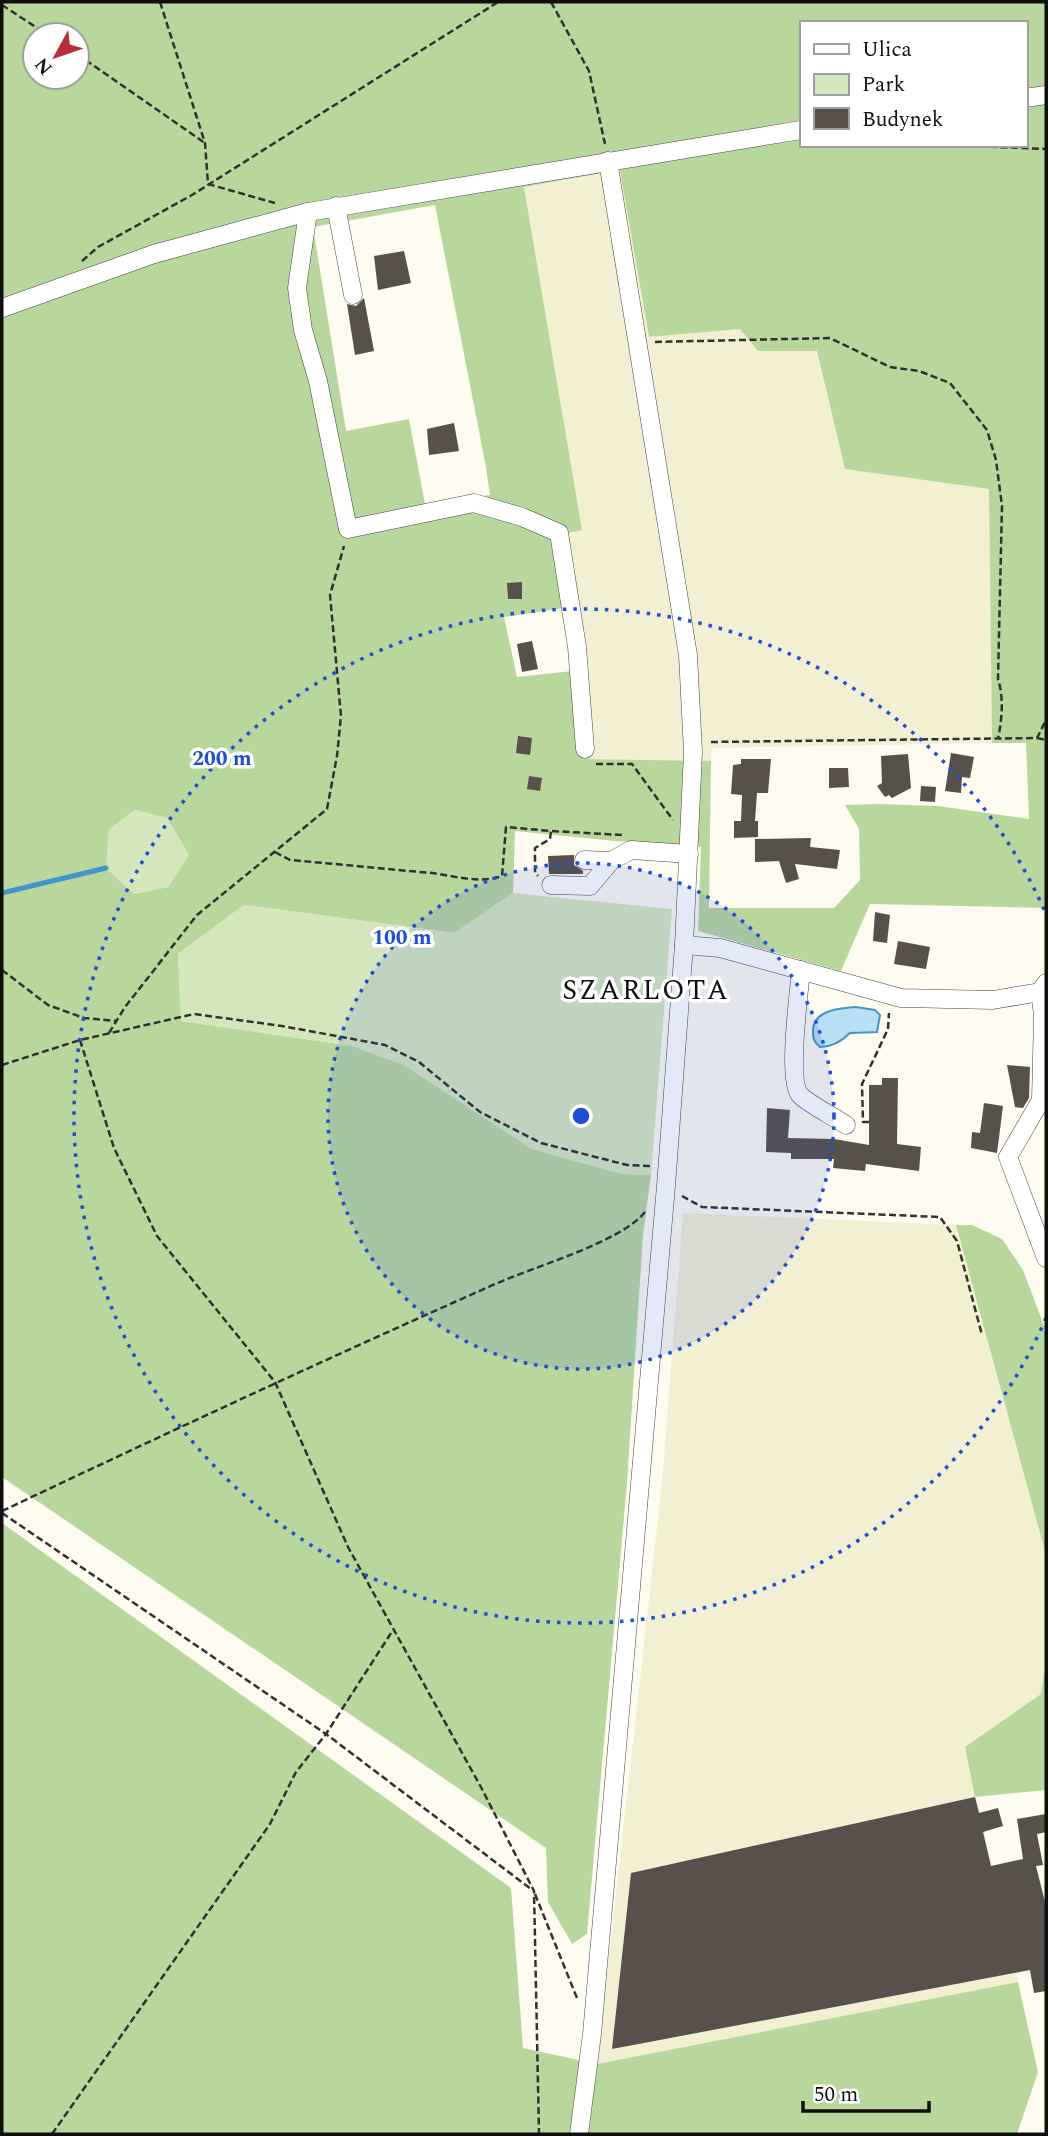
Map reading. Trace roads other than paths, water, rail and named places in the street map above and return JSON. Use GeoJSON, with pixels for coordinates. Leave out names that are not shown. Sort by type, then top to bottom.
{"type":"FeatureCollection","features":[{"type":"Feature","properties":{"kind":"street"},"geometry":{"type":"LineString","coordinates":[[1027,97],[1046,95]]}},
{"type":"Feature","properties":{"kind":"street"},"geometry":{"type":"LineString","coordinates":[[2,308],[154,254],[308,212],[800,130]]}},
{"type":"Feature","properties":{"kind":"street"},"geometry":{"type":"LineString","coordinates":[[579,2134],[593,2021],[666,1186],[684,945],[693,752],[688,655],[608,160]]}},
{"type":"Feature","properties":{"kind":"street"},"geometry":{"type":"LineString","coordinates":[[336,206],[353,295]]}},
{"type":"Feature","properties":{"kind":"street"},"geometry":{"type":"LineString","coordinates":[[308,212],[297,288],[303,330],[318,381],[348,529],[474,503],[522,517],[559,533],[577,647],[585,749]]}},
{"type":"Feature","properties":{"kind":"street"},"geometry":{"type":"LineString","coordinates":[[551,885],[590,886],[611,861],[631,850],[689,854]]}},
{"type":"Feature","properties":{"kind":"street"},"geometry":{"type":"LineString","coordinates":[[584,860],[611,861]]}},
{"type":"Feature","properties":{"kind":"street"},"geometry":{"type":"LineString","coordinates":[[684,945],[720,948],[901,998],[993,1000],[1043,988],[1041,1100],[1008,1157],[1046,1258]]}},
{"type":"Feature","properties":{"kind":"street"},"geometry":{"type":"LineString","coordinates":[[801,970],[794,1057],[795,1084],[799,1094],[846,1125]]}},
{"type":"Feature","properties":{"kind":"water"},"geometry":{"type":"Polygon","coordinates":[[[856,1007],[875,1010],[880,1015],[877,1032],[850,1033],[833,1045],[820,1047],[814,1040],[813,1031],[817,1019],[828,1012],[856,1007]]]}},
{"type":"Feature","properties":{"kind":"waterway"},"geometry":{"type":"LineString","coordinates":[[2,893],[106,868]]}},
{"type":"Feature","properties":{"kind":"district","name":"SZARLOTA"},"geometry":{"type":"Point","coordinates":[646,990]}}]}
